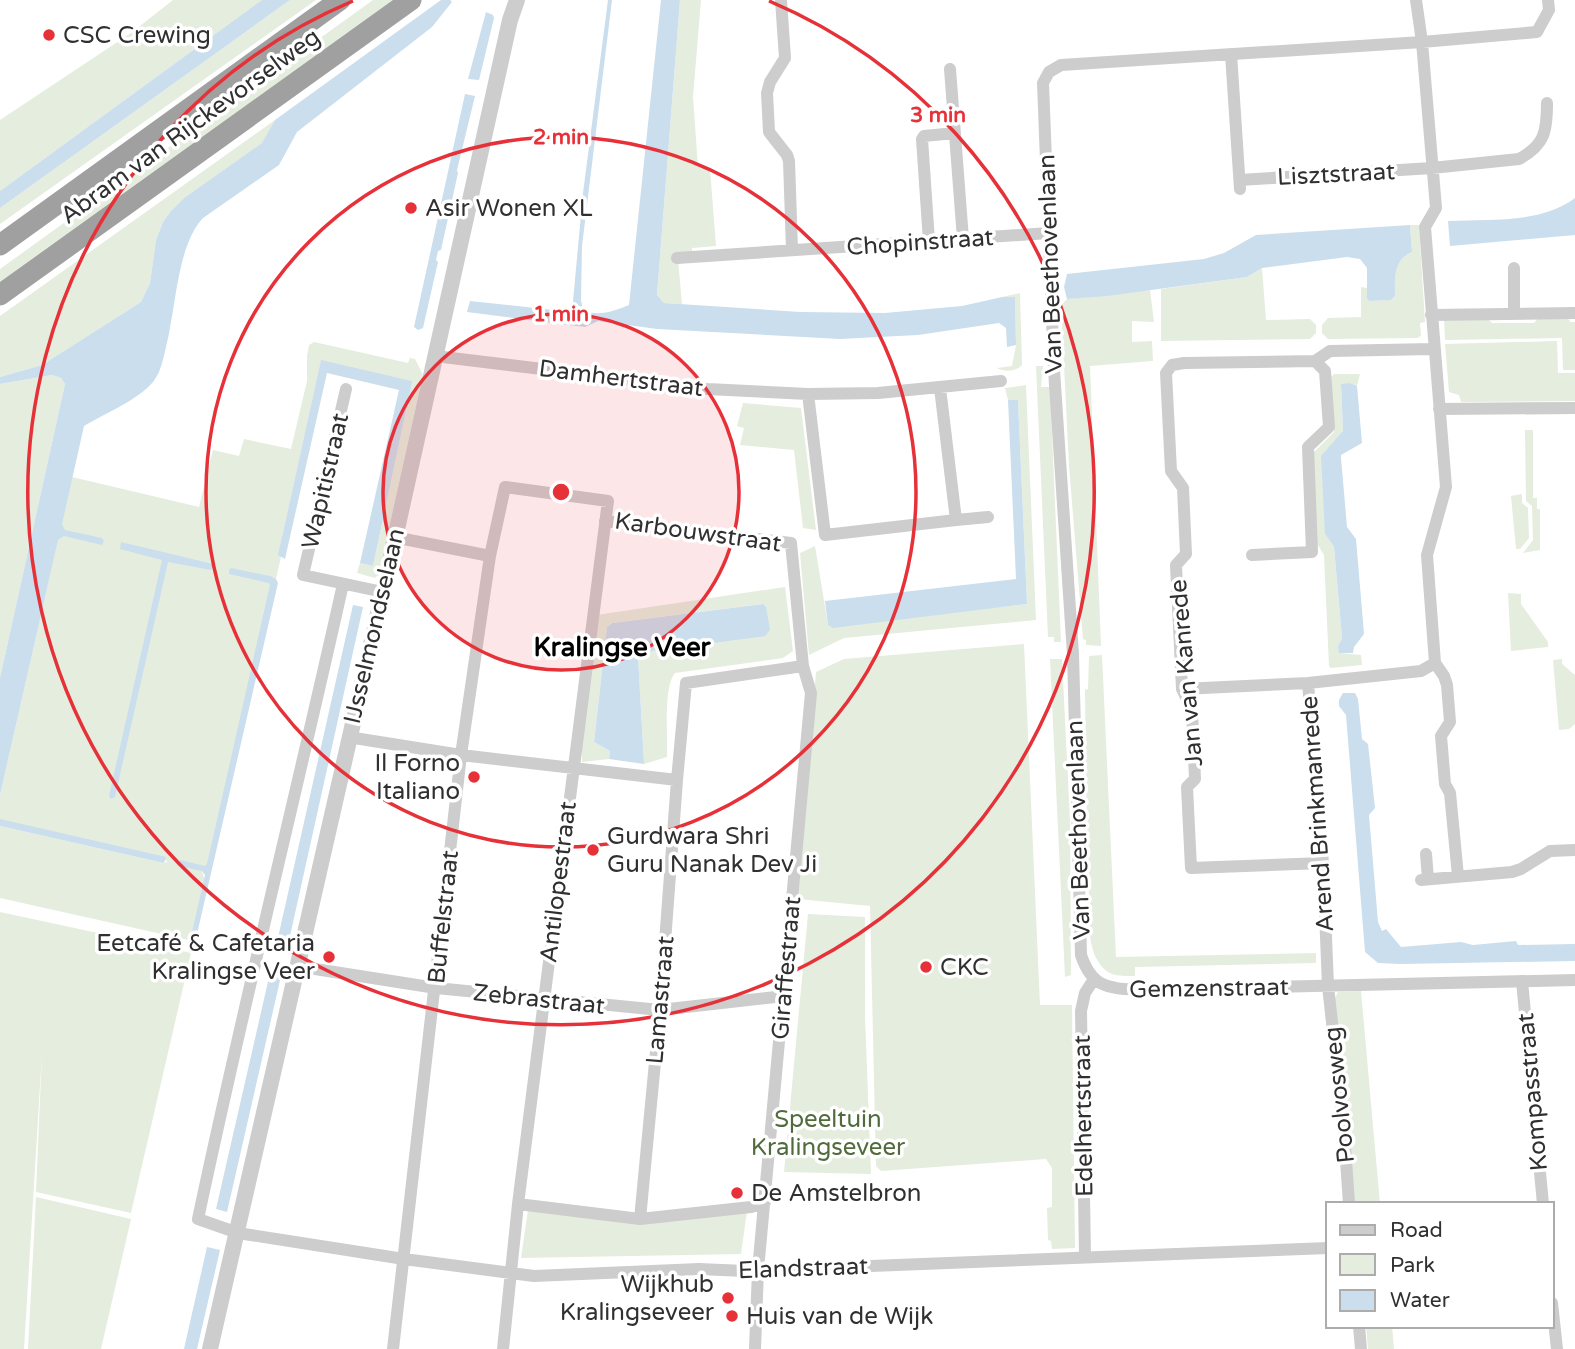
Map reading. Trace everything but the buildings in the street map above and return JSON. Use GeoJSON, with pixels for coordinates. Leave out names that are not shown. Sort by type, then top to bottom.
{"type":"FeatureCollection","features":[{"type":"Feature","properties":{"kind":"highway","name":"Abram van Rijckevorselweg"},"geometry":{"type":"LineString","coordinates":[[0,245],[340,0]]}},
{"type":"Feature","properties":{"kind":"highway","name":"Abram van Rijckevorselweg"},"geometry":{"type":"LineString","coordinates":[[0,295],[411,0]]}},
{"type":"Feature","properties":{"kind":"highway"},"geometry":{"type":"LineString","coordinates":[[0,232],[79,188]]}},
{"type":"Feature","properties":{"kind":"street","name":"IJsselmondselaan"},"geometry":{"type":"LineString","coordinates":[[508,0],[510,20]]}},
{"type":"Feature","properties":{"kind":"street","name":"IJsselmondselaan"},"geometry":{"type":"LineString","coordinates":[[210,1349],[383,593],[510,20],[517,0]]}},
{"type":"Feature","properties":{"kind":"street"},"geometry":{"type":"LineString","coordinates":[[781,0],[785,58],[770,82],[767,93],[769,132],[789,161],[792,250]]}},
{"type":"Feature","properties":{"kind":"street"},"geometry":{"type":"LineString","coordinates":[[1416,0],[1436,208],[1425,227],[1446,487],[1427,555],[1435,663],[1447,685],[1450,722],[1441,736],[1458,876]]}},
{"type":"Feature","properties":{"kind":"street","name":"Van Beethovenlaan"},"geometry":{"type":"LineString","coordinates":[[1094,979],[1084,966],[1081,955],[1073,653],[1054,370],[1043,83],[1049,72],[1061,65],[1537,32],[1549,10],[1548,0]]}},
{"type":"Feature","properties":{"kind":"street","name":"Lisztstraat"},"geometry":{"type":"LineString","coordinates":[[1231,54],[1240,185],[1519,159],[1531,152],[1540,142],[1547,127],[1547,103]]}},
{"type":"Feature","properties":{"kind":"street"},"geometry":{"type":"LineString","coordinates":[[950,69],[963,239]]}},
{"type":"Feature","properties":{"kind":"street"},"geometry":{"type":"LineString","coordinates":[[929,241],[922,139],[924,136],[955,133]]}},
{"type":"Feature","properties":{"kind":"street","name":"Chopinstraat"},"geometry":{"type":"LineString","coordinates":[[677,258],[1049,233]]}},
{"type":"Feature","properties":{"kind":"street"},"geometry":{"type":"LineString","coordinates":[[1514,268],[1514,314]]}},
{"type":"Feature","properties":{"kind":"street"},"geometry":{"type":"LineString","coordinates":[[1431,315],[1575,313]]}},
{"type":"Feature","properties":{"kind":"street","name":"Jan van Kanrede"},"geometry":{"type":"LineString","coordinates":[[1323,863],[1191,869],[1187,787],[1195,779],[1192,710],[1182,689],[1176,565],[1186,554],[1183,488],[1171,471],[1166,373],[1172,365],[1184,363],[1315,361],[1330,351],[1433,349]]}},
{"type":"Feature","properties":{"kind":"street","name":"Damhertstraat"},"geometry":{"type":"LineString","coordinates":[[435,356],[707,389],[808,394],[878,393],[1001,381]]}},
{"type":"Feature","properties":{"kind":"street"},"geometry":{"type":"LineString","coordinates":[[1252,555],[1312,552],[1308,447],[1329,427],[1325,371],[1315,361]]}},
{"type":"Feature","properties":{"kind":"street"},"geometry":{"type":"LineString","coordinates":[[940,388],[956,520]]}},
{"type":"Feature","properties":{"kind":"street","name":"Wapitistraat"},"geometry":{"type":"LineString","coordinates":[[346,389],[303,575],[383,593]]}},
{"type":"Feature","properties":{"kind":"street"},"geometry":{"type":"LineString","coordinates":[[808,394],[825,535],[988,517]]}},
{"type":"Feature","properties":{"kind":"street"},"geometry":{"type":"LineString","coordinates":[[1439,409],[1575,408]]}},
{"type":"Feature","properties":{"kind":"street","name":"Karbouwstraat"},"geometry":{"type":"LineString","coordinates":[[505,487],[608,501],[605,521],[791,543],[803,666]]}},
{"type":"Feature","properties":{"kind":"street","name":"Buffelstraat"},"geometry":{"type":"LineString","coordinates":[[393,1349],[461,755],[490,556],[505,487]]}},
{"type":"Feature","properties":{"kind":"street","name":"Antilopestraat"},"geometry":{"type":"LineString","coordinates":[[503,1349],[518,1204],[605,521]]}},
{"type":"Feature","properties":{"kind":"street"},"geometry":{"type":"LineString","coordinates":[[394,537],[490,556]]}},
{"type":"Feature","properties":{"kind":"street","name":"IJsselmondselaan"},"geometry":{"type":"LineString","coordinates":[[238,1233],[198,1219],[223,1098],[261,946],[343,584]]}},
{"type":"Feature","properties":{"kind":"street"},"geometry":{"type":"LineString","coordinates":[[1308,683],[1421,671],[1435,663]]}},
{"type":"Feature","properties":{"kind":"street","name":"Lamastraat"},"geometry":{"type":"LineString","coordinates":[[640,1219],[687,683],[803,666]]}},
{"type":"Feature","properties":{"kind":"street","name":"Giraffestraat"},"geometry":{"type":"LineString","coordinates":[[755,1349],[758,1270],[811,693],[803,666]]}},
{"type":"Feature","properties":{"kind":"street","name":"Arend Brinkmanrede"},"geometry":{"type":"LineString","coordinates":[[1182,689],[1308,683],[1323,863],[1328,986]]}},
{"type":"Feature","properties":{"kind":"street"},"geometry":{"type":"LineString","coordinates":[[348,737],[461,755],[677,780]]}},
{"type":"Feature","properties":{"kind":"street"},"geometry":{"type":"LineString","coordinates":[[1426,854],[1424,880],[1512,872],[1550,851],[1575,850]]}},
{"type":"Feature","properties":{"kind":"street","name":"Zebrastraat"},"geometry":{"type":"LineString","coordinates":[[296,966],[436,988],[660,1010],[784,996]]}},
{"type":"Feature","properties":{"kind":"street","name":"Gemzenstraat"},"geometry":{"type":"LineString","coordinates":[[1094,979],[1112,988],[1139,990],[1575,980]]}},
{"type":"Feature","properties":{"kind":"street","name":"Edelhertstraat"},"geometry":{"type":"LineString","coordinates":[[1086,1256],[1081,1011],[1085,993],[1094,979]]}},
{"type":"Feature","properties":{"kind":"street","name":"Kompasstraat"},"geometry":{"type":"LineString","coordinates":[[1522,981],[1543,1202]]}},
{"type":"Feature","properties":{"kind":"street","name":"Poolvosweg"},"geometry":{"type":"LineString","coordinates":[[1328,986],[1349,1202]]}},
{"type":"Feature","properties":{"kind":"street"},"geometry":{"type":"LineString","coordinates":[[518,1204],[640,1219],[765,1202]]}},
{"type":"Feature","properties":{"kind":"street","name":"Elandstraat"},"geometry":{"type":"LineString","coordinates":[[238,1233],[534,1276],[1326,1248]]}},
{"type":"Feature","properties":{"kind":"street"},"geometry":{"type":"LineString","coordinates":[[1554,1321],[1557,1349]]}},
{"type":"Feature","properties":{"kind":"street"},"geometry":{"type":"LineString","coordinates":[[1359,1328],[1361,1349]]}},
{"type":"Feature","properties":{"kind":"green space"},"geometry":{"type":"Polygon","coordinates":[[[173,0],[262,0],[0,191],[0,120],[131,33],[173,0]]]}},
{"type":"Feature","properties":{"kind":"green space"},"geometry":{"type":"Polygon","coordinates":[[[290,0],[316,0],[0,224],[0,208],[290,0]]]}},
{"type":"Feature","properties":{"kind":"green space"},"geometry":{"type":"Polygon","coordinates":[[[373,0],[394,0],[0,285],[0,269],[373,0]]]}},
{"type":"Feature","properties":{"kind":"green space"},"geometry":{"type":"Polygon","coordinates":[[[680,0],[701,0],[693,97],[698,167],[710,169],[716,246],[692,248],[692,259],[678,260],[682,304],[664,303],[657,295],[680,0]]]}},
{"type":"Feature","properties":{"kind":"green space"},"geometry":{"type":"Polygon","coordinates":[[[275,120],[263,143],[184,198],[171,211],[156,240],[150,283],[141,302],[42,365],[0,377],[0,316],[275,120]]]}},
{"type":"Feature","properties":{"kind":"green space"},"geometry":{"type":"Polygon","coordinates":[[[1410,225],[1419,225],[1425,322],[1420,323],[1421,336],[1328,339],[1322,333],[1322,325],[1328,318],[1361,317],[1361,287],[1367,288],[1367,299],[1370,301],[1391,300],[1395,296],[1398,265],[1412,252],[1410,225]]]}},
{"type":"Feature","properties":{"kind":"green space"},"geometry":{"type":"Polygon","coordinates":[[[1262,268],[1266,320],[1310,319],[1316,325],[1316,333],[1310,339],[1161,341],[1161,289],[1247,277],[1262,268]]]}},
{"type":"Feature","properties":{"kind":"green space"},"geometry":{"type":"Polygon","coordinates":[[[1150,290],[1154,322],[1132,321],[1132,342],[1152,341],[1153,361],[1090,366],[1101,646],[1086,645],[1086,640],[1083,639],[1069,465],[1061,305],[1067,299],[1150,290]]]}},
{"type":"Feature","properties":{"kind":"green space"},"geometry":{"type":"Polygon","coordinates":[[[1020,293],[1022,365],[1013,370],[1003,370],[997,368],[1012,366],[1016,345],[1015,297],[1002,297],[1020,293]]]}},
{"type":"Feature","properties":{"kind":"green space"},"geometry":{"type":"Polygon","coordinates":[[[1539,317],[1566,317],[1575,322],[1575,370],[1563,370],[1562,338],[1445,340],[1444,319],[1487,318],[1492,323],[1534,323],[1539,317]]]}},
{"type":"Feature","properties":{"kind":"green space"},"geometry":{"type":"Polygon","coordinates":[[[1557,341],[1558,373],[1575,373],[1575,401],[1461,402],[1459,395],[1449,392],[1445,344],[1557,341]]]}},
{"type":"Feature","properties":{"kind":"green space"},"geometry":{"type":"Polygon","coordinates":[[[314,342],[408,363],[410,358],[415,359],[423,375],[379,574],[375,578],[357,573],[360,563],[373,566],[412,383],[321,361],[282,537],[285,539],[210,870],[202,871],[206,885],[193,941],[0,898],[0,826],[164,863],[168,861],[0,822],[0,795],[72,477],[199,507],[213,450],[239,456],[244,439],[291,449],[307,381],[309,345],[314,342]]]}},
{"type":"Feature","properties":{"kind":"green space"},"geometry":{"type":"Polygon","coordinates":[[[1036,366],[1043,366],[1041,387],[1050,387],[1061,642],[1054,642],[1054,637],[1048,637],[1036,366]]]}},
{"type":"Feature","properties":{"kind":"green space"},"geometry":{"type":"Polygon","coordinates":[[[1334,374],[1360,374],[1357,386],[1350,383],[1341,385],[1343,431],[1325,534],[1334,547],[1342,638],[1338,646],[1340,653],[1361,655],[1362,665],[1331,668],[1324,555],[1316,542],[1312,454],[1334,432],[1331,377],[1334,374]]]}},
{"type":"Feature","properties":{"kind":"green space"},"geometry":{"type":"Polygon","coordinates":[[[52,375],[61,378],[65,384],[0,678],[0,384],[52,375]]]}},
{"type":"Feature","properties":{"kind":"green space"},"geometry":{"type":"Polygon","coordinates":[[[1026,385],[1036,620],[844,638],[809,655],[800,553],[815,546],[828,625],[1027,604],[1018,400],[1008,400],[1005,388],[1026,385]]]}},
{"type":"Feature","properties":{"kind":"green space"},"geometry":{"type":"Polygon","coordinates":[[[743,403],[801,408],[816,530],[803,528],[794,450],[740,445],[744,428],[737,426],[743,403]]]}},
{"type":"Feature","properties":{"kind":"green space"},"geometry":{"type":"Polygon","coordinates":[[[1525,430],[1533,430],[1533,498],[1537,498],[1537,509],[1540,509],[1540,550],[1523,553],[1533,540],[1532,506],[1526,501],[1525,430]]]}},
{"type":"Feature","properties":{"kind":"green space"},"geometry":{"type":"Polygon","coordinates":[[[1522,494],[1522,503],[1528,508],[1529,538],[1520,549],[1516,549],[1511,496],[1522,494]]]}},
{"type":"Feature","properties":{"kind":"green space"},"geometry":{"type":"Polygon","coordinates":[[[785,587],[793,651],[783,658],[675,673],[667,701],[667,757],[644,764],[638,657],[644,652],[766,607],[762,604],[611,623],[607,627],[594,742],[610,751],[609,759],[582,762],[581,693],[590,616],[785,587]]]}},
{"type":"Feature","properties":{"kind":"green space"},"geometry":{"type":"Polygon","coordinates":[[[1508,593],[1521,594],[1521,604],[1548,642],[1548,647],[1511,651],[1508,593]]]}},
{"type":"Feature","properties":{"kind":"green space"},"geometry":{"type":"Polygon","coordinates":[[[1024,644],[1040,1005],[1072,1005],[1075,1248],[1052,1249],[1051,1241],[1048,1240],[1047,1208],[1052,1207],[1052,1168],[1046,1159],[881,1171],[876,1166],[870,906],[798,899],[816,672],[844,659],[1024,644]]]}},
{"type":"Feature","properties":{"kind":"green space"},"geometry":{"type":"Polygon","coordinates":[[[1102,655],[1116,957],[1316,953],[1316,963],[1135,967],[1135,976],[1114,974],[1102,966],[1094,954],[1090,931],[1085,690],[1088,689],[1089,656],[1102,655]]]}},
{"type":"Feature","properties":{"kind":"green space"},"geometry":{"type":"Polygon","coordinates":[[[1050,659],[1062,659],[1070,820],[1071,975],[1065,977],[1050,659]]]}},
{"type":"Feature","properties":{"kind":"green space"},"geometry":{"type":"Polygon","coordinates":[[[1562,659],[1562,664],[1575,675],[1575,724],[1569,729],[1559,730],[1553,660],[1562,659]]]}},
{"type":"Feature","properties":{"kind":"green space"},"geometry":{"type":"Polygon","coordinates":[[[0,912],[191,953],[131,1213],[36,1192],[42,1053],[24,1349],[0,1349],[0,912]]]}},
{"type":"Feature","properties":{"kind":"green space","name":"Speeltuin Kralingseveer"},"geometry":{"type":"Polygon","coordinates":[[[808,914],[865,917],[865,1017],[871,1174],[784,1172],[808,914]]]}},
{"type":"Feature","properties":{"kind":"green space"},"geometry":{"type":"Polygon","coordinates":[[[1361,991],[1380,1202],[1354,1202],[1333,1002],[1338,992],[1361,991]]]}},
{"type":"Feature","properties":{"kind":"green space"},"geometry":{"type":"Polygon","coordinates":[[[36,1197],[131,1219],[101,1349],[28,1349],[36,1197]]]}},
{"type":"Feature","properties":{"kind":"green space"},"geometry":{"type":"Polygon","coordinates":[[[528,1210],[639,1223],[747,1211],[741,1254],[521,1258],[528,1210]]]}},
{"type":"Feature","properties":{"kind":"green space"},"geometry":{"type":"Polygon","coordinates":[[[1366,1328],[1392,1328],[1394,1349],[1368,1349],[1366,1328]]]}},
{"type":"Feature","properties":{"kind":"water"},"geometry":{"type":"Polygon","coordinates":[[[262,0],[290,0],[0,208],[0,191],[262,0]]]}},
{"type":"Feature","properties":{"kind":"water"},"geometry":{"type":"Polygon","coordinates":[[[441,0],[452,2],[432,27],[297,132],[279,165],[203,218],[188,244],[178,278],[166,347],[156,378],[139,395],[84,426],[62,524],[65,530],[102,538],[104,541],[102,545],[64,536],[58,540],[0,795],[0,678],[65,384],[61,378],[52,375],[0,384],[0,377],[42,365],[141,302],[150,283],[156,240],[171,211],[184,198],[262,143],[275,120],[441,0]]]}},
{"type":"Feature","properties":{"kind":"water"},"geometry":{"type":"Polygon","coordinates":[[[608,0],[612,0],[582,246],[583,310],[600,313],[629,305],[661,0],[680,0],[657,295],[664,303],[800,312],[885,313],[962,306],[1002,297],[1015,297],[1016,345],[1007,347],[1006,328],[999,323],[918,335],[840,339],[657,329],[598,321],[585,327],[467,312],[470,301],[572,312],[583,193],[608,0]]]}},
{"type":"Feature","properties":{"kind":"water"},"geometry":{"type":"Polygon","coordinates":[[[486,12],[494,18],[479,80],[468,79],[486,12]]]}},
{"type":"Feature","properties":{"kind":"water"},"geometry":{"type":"Polygon","coordinates":[[[465,94],[475,96],[441,250],[438,251],[438,262],[423,328],[418,330],[414,327],[465,94]]]}},
{"type":"Feature","properties":{"kind":"water"},"geometry":{"type":"Polygon","coordinates":[[[1575,198],[1575,235],[1450,246],[1448,221],[1531,216],[1561,206],[1575,198]]]}},
{"type":"Feature","properties":{"kind":"water"},"geometry":{"type":"Polygon","coordinates":[[[1410,225],[1412,252],[1398,265],[1395,296],[1391,300],[1367,299],[1367,268],[1360,259],[1347,257],[1262,268],[1247,277],[1107,296],[1067,299],[1064,287],[1067,274],[1204,259],[1224,253],[1256,235],[1410,225]]]}},
{"type":"Feature","properties":{"kind":"water"},"geometry":{"type":"Polygon","coordinates":[[[321,360],[412,381],[373,566],[360,563],[399,390],[327,373],[285,559],[278,555],[321,360]]]}},
{"type":"Feature","properties":{"kind":"water"},"geometry":{"type":"Polygon","coordinates":[[[1350,383],[1357,386],[1362,443],[1341,455],[1341,458],[1347,527],[1356,539],[1364,634],[1354,647],[1353,653],[1339,653],[1338,646],[1342,638],[1334,547],[1325,534],[1321,456],[1343,431],[1341,384],[1350,383]]]}},
{"type":"Feature","properties":{"kind":"water"},"geometry":{"type":"Polygon","coordinates":[[[1008,400],[1018,400],[1027,604],[833,628],[828,625],[825,601],[1016,579],[1008,400]]]}},
{"type":"Feature","properties":{"kind":"water"},"geometry":{"type":"Polygon","coordinates":[[[121,542],[214,566],[211,570],[168,562],[115,797],[111,799],[109,796],[162,560],[120,549],[121,542]]]}},
{"type":"Feature","properties":{"kind":"water"},"geometry":{"type":"Polygon","coordinates":[[[231,568],[270,576],[278,583],[197,934],[192,932],[205,875],[202,871],[179,866],[180,860],[205,866],[207,864],[270,585],[229,574],[231,568]]]}},
{"type":"Feature","properties":{"kind":"water"},"geometry":{"type":"Polygon","coordinates":[[[763,604],[766,607],[770,630],[765,636],[644,652],[638,657],[644,764],[609,759],[610,751],[594,742],[607,627],[612,623],[763,604]]]}},
{"type":"Feature","properties":{"kind":"water"},"geometry":{"type":"Polygon","coordinates":[[[353,605],[363,607],[288,945],[277,942],[353,605]]]}},
{"type":"Feature","properties":{"kind":"water"},"geometry":{"type":"Polygon","coordinates":[[[1343,693],[1355,693],[1358,699],[1362,739],[1368,744],[1375,808],[1369,815],[1378,922],[1382,931],[1386,929],[1401,947],[1516,941],[1518,945],[1575,944],[1575,961],[1401,964],[1378,963],[1365,952],[1346,715],[1339,706],[1343,693]]]}},
{"type":"Feature","properties":{"kind":"water"},"geometry":{"type":"Polygon","coordinates":[[[0,819],[166,857],[164,863],[0,826],[0,819]]]}},
{"type":"Feature","properties":{"kind":"water"},"geometry":{"type":"Polygon","coordinates":[[[270,973],[281,976],[227,1212],[216,1209],[270,973]]]}},
{"type":"Feature","properties":{"kind":"water"},"geometry":{"type":"Polygon","coordinates":[[[207,1247],[220,1250],[197,1349],[184,1349],[207,1247]]]}},
{"type":"Feature","properties":{"kind":"place","name":"CSC Crewing"},"geometry":{"type":"Point","coordinates":[49,35]}},
{"type":"Feature","properties":{"kind":"place","name":"Asir Wonen XL"},"geometry":{"type":"Point","coordinates":[411,208]}},
{"type":"Feature","properties":{"kind":"place","name":"Il Forno Italiano"},"geometry":{"type":"Point","coordinates":[474,777]}},
{"type":"Feature","properties":{"kind":"place","name":"Gurdwara Shri Guru Nanak Dev Ji"},"geometry":{"type":"Point","coordinates":[593,850]}},
{"type":"Feature","properties":{"kind":"place","name":"Eetcafé & Cafetaria Kralingse Veer"},"geometry":{"type":"Point","coordinates":[329,957]}},
{"type":"Feature","properties":{"kind":"place","name":"CKC"},"geometry":{"type":"Point","coordinates":[926,967]}},
{"type":"Feature","properties":{"kind":"place","name":"De Amstelbron"},"geometry":{"type":"Point","coordinates":[737,1193]}},
{"type":"Feature","properties":{"kind":"place","name":"Wijkhub Kralingseveer"},"geometry":{"type":"Point","coordinates":[728,1298]}},
{"type":"Feature","properties":{"kind":"place","name":"Huis van de Wijk"},"geometry":{"type":"Point","coordinates":[732,1316]}},
{"type":"Feature","properties":{"kind":"district","name":"Kralingse Veer"},"geometry":{"type":"Point","coordinates":[622,647]}}]}
